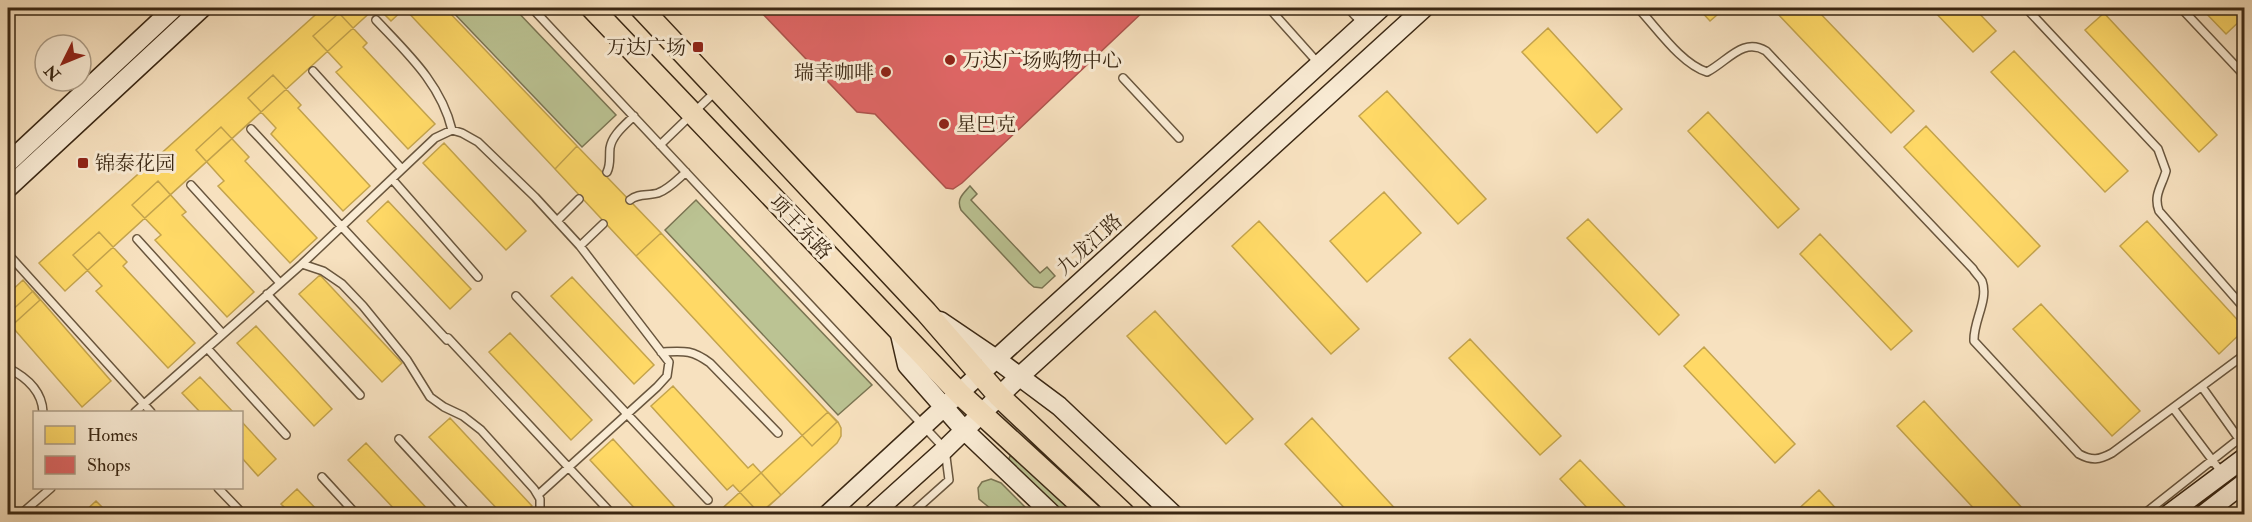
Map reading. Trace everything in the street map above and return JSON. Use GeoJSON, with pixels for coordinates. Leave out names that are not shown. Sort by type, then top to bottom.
{"type":"FeatureCollection","features":[{"type":"Feature","properties":{"kind":"main road","name":"项王东路"},"geometry":{"type":"LineString","coordinates":[[592,8],[960,394],[1091,514]]}},
{"type":"Feature","properties":{"kind":"main road","name":"项王东路"},"geometry":{"type":"LineString","coordinates":[[641,8],[926,312],[999,396],[1124,514]]}},
{"type":"Feature","properties":{"kind":"street"},"geometry":{"type":"LineString","coordinates":[[8,163],[174,8]]}},
{"type":"Feature","properties":{"kind":"street"},"geometry":{"type":"LineString","coordinates":[[8,188],[202,8]]}},
{"type":"Feature","properties":{"kind":"street","name":"九龙江路"},"geometry":{"type":"LineString","coordinates":[[828,514],[1381,8]]}},
{"type":"Feature","properties":{"kind":"street"},"geometry":{"type":"LineString","coordinates":[[873,514],[965,431],[1020,376],[1424,8]]}},
{"type":"Feature","properties":{"kind":"street"},"geometry":{"type":"LineString","coordinates":[[926,312],[996,358],[1059,406],[1173,514]]}},
{"type":"Feature","properties":{"kind":"street"},"geometry":{"type":"LineString","coordinates":[[899,330],[907,365],[965,431],[1052,514]]}},
{"type":"Feature","properties":{"kind":"street"},"geometry":{"type":"LineString","coordinates":[[2169,514],[2218,467],[2244,458]]}},
{"type":"Feature","properties":{"kind":"street"},"geometry":{"type":"LineString","coordinates":[[2204,514],[2244,483]]}},
{"type":"Feature","properties":{"kind":"lane"},"geometry":{"type":"LineString","coordinates":[[532,8],[945,449],[949,480],[911,514]]}},
{"type":"Feature","properties":{"kind":"lane"},"geometry":{"type":"LineString","coordinates":[[1269,8],[1319,64]]}},
{"type":"Feature","properties":{"kind":"lane"},"geometry":{"type":"LineString","coordinates":[[1348,8],[1363,24]]}},
{"type":"Feature","properties":{"kind":"lane"},"geometry":{"type":"LineString","coordinates":[[1638,8],[1684,58],[1696,68],[1707,72],[1747,46],[1756,45],[1766,51],[1973,269],[1982,282],[1984,296],[1973,330],[1974,341],[2079,454],[2087,459],[2099,460],[2128,442],[2244,355]]}},
{"type":"Feature","properties":{"kind":"lane"},"geometry":{"type":"LineString","coordinates":[[2026,8],[2158,149],[2163,156],[2166,171],[2155,202],[2159,211],[2244,308]]}},
{"type":"Feature","properties":{"kind":"lane"},"geometry":{"type":"LineString","coordinates":[[2181,8],[2244,75]]}},
{"type":"Feature","properties":{"kind":"lane"},"geometry":{"type":"LineString","coordinates":[[376,20],[431,81],[443,102],[452,130]]}},
{"type":"Feature","properties":{"kind":"lane"},"geometry":{"type":"LineString","coordinates":[[313,71],[402,169]]}},
{"type":"Feature","properties":{"kind":"lane"},"geometry":{"type":"LineString","coordinates":[[1123,78],[1179,138]]}},
{"type":"Feature","properties":{"kind":"lane"},"geometry":{"type":"LineString","coordinates":[[660,145],[718,89]]}},
{"type":"Feature","properties":{"kind":"lane"},"geometry":{"type":"LineString","coordinates":[[607,172],[610,165],[610,145],[618,132],[634,117]]}},
{"type":"Feature","properties":{"kind":"lane"},"geometry":{"type":"LineString","coordinates":[[252,129],[612,514]]}},
{"type":"Feature","properties":{"kind":"lane"},"geometry":{"type":"LineString","coordinates":[[136,411],[302,264],[435,138],[452,130],[478,142],[557,220],[580,246],[669,362],[667,376],[538,495]]}},
{"type":"Feature","properties":{"kind":"lane"},"geometry":{"type":"LineString","coordinates":[[630,200],[636,195],[655,194],[668,189],[686,172]]}},
{"type":"Feature","properties":{"kind":"lane"},"geometry":{"type":"LineString","coordinates":[[392,179],[478,278]]}},
{"type":"Feature","properties":{"kind":"lane"},"geometry":{"type":"LineString","coordinates":[[191,185],[280,283]]}},
{"type":"Feature","properties":{"kind":"lane"},"geometry":{"type":"LineString","coordinates":[[557,220],[579,199]]}},
{"type":"Feature","properties":{"kind":"lane"},"geometry":{"type":"LineString","coordinates":[[580,246],[603,224]]}},
{"type":"Feature","properties":{"kind":"lane"},"geometry":{"type":"LineString","coordinates":[[137,238],[223,334]]}},
{"type":"Feature","properties":{"kind":"lane"},"geometry":{"type":"LineString","coordinates":[[8,254],[150,411]]}},
{"type":"Feature","properties":{"kind":"lane"},"geometry":{"type":"LineString","coordinates":[[302,264],[323,271],[342,284],[407,360],[430,396],[482,430],[538,495],[540,514]]}},
{"type":"Feature","properties":{"kind":"lane"},"geometry":{"type":"LineString","coordinates":[[267,294],[360,395]]}},
{"type":"Feature","properties":{"kind":"lane"},"geometry":{"type":"LineString","coordinates":[[516,296],[708,500]]}},
{"type":"Feature","properties":{"kind":"lane"},"geometry":{"type":"LineString","coordinates":[[207,348],[286,435]]}},
{"type":"Feature","properties":{"kind":"lane"},"geometry":{"type":"LineString","coordinates":[[661,352],[687,350],[698,354],[710,363],[778,433]]}},
{"type":"Feature","properties":{"kind":"lane"},"geometry":{"type":"LineString","coordinates":[[8,368],[34,387],[41,398],[43,411]]}},
{"type":"Feature","properties":{"kind":"lane"},"geometry":{"type":"LineString","coordinates":[[2144,514],[2218,467],[2243,440],[2202,387]]}},
{"type":"Feature","properties":{"kind":"lane"},"geometry":{"type":"LineString","coordinates":[[2173,408],[2218,467]]}},
{"type":"Feature","properties":{"kind":"lane"},"geometry":{"type":"LineString","coordinates":[[399,439],[468,514]]}},
{"type":"Feature","properties":{"kind":"lane"},"geometry":{"type":"LineString","coordinates":[[322,477],[356,514]]}},
{"type":"Feature","properties":{"kind":"lane"},"geometry":{"type":"LineString","coordinates":[[23,514],[50,489]]}},
{"type":"Feature","properties":{"kind":"lane"},"geometry":{"type":"LineString","coordinates":[[219,489],[243,514]]}},
{"type":"Feature","properties":{"kind":"green space"},"geometry":{"type":"Polygon","coordinates":[[[449,8],[514,8],[616,115],[582,147],[449,8]]]}},
{"type":"Feature","properties":{"kind":"green space"},"geometry":{"type":"Polygon","coordinates":[[[970,186],[977,194],[971,200],[1040,273],[1047,267],[1055,276],[1042,288],[1034,287],[1029,283],[961,210],[960,200],[970,186]]]}},
{"type":"Feature","properties":{"kind":"green space"},"geometry":{"type":"Polygon","coordinates":[[[696,200],[872,385],[838,415],[665,230],[696,200]]]}},
{"type":"Feature","properties":{"kind":"green space"},"geometry":{"type":"Polygon","coordinates":[[[1010,456],[1014,456],[1078,514],[1062,514],[1012,467],[1008,461],[1010,456]]]}},
{"type":"Feature","properties":{"kind":"green space"},"geometry":{"type":"Polygon","coordinates":[[[991,479],[1001,483],[1032,514],[989,514],[991,509],[979,499],[978,488],[982,482],[991,479]]]}},
{"type":"Feature","properties":{"kind":"building: Homes"},"geometry":{"type":"Polygon","coordinates":[[[323,8],[375,8],[65,291],[39,263],[323,8]]]}},
{"type":"Feature","properties":{"kind":"building: Homes"},"geometry":{"type":"Polygon","coordinates":[[[378,8],[405,8],[391,21],[378,8]]]}},
{"type":"Feature","properties":{"kind":"building: Homes"},"geometry":{"type":"Polygon","coordinates":[[[404,8],[445,8],[577,146],[555,169],[404,8]]]}},
{"type":"Feature","properties":{"kind":"building: Homes"},"geometry":{"type":"Polygon","coordinates":[[[1698,8],[1725,8],[1710,21],[1698,8]]]}},
{"type":"Feature","properties":{"kind":"building: Homes"},"geometry":{"type":"Polygon","coordinates":[[[1783,8],[1815,8],[1914,111],[1891,133],[1777,13],[1783,8]]]}},
{"type":"Feature","properties":{"kind":"building: Homes"},"geometry":{"type":"Polygon","coordinates":[[[1931,8],[1974,8],[1996,31],[1973,52],[1931,8]]]}},
{"type":"Feature","properties":{"kind":"building: Homes"},"geometry":{"type":"Polygon","coordinates":[[[2201,8],[2238,8],[2244,17],[2226,34],[2201,8]]]}},
{"type":"Feature","properties":{"kind":"building: Homes"},"geometry":{"type":"Polygon","coordinates":[[[339,13],[367,43],[363,47],[435,124],[408,149],[336,72],[342,67],[313,36],[339,13]]]}},
{"type":"Feature","properties":{"kind":"building: Homes"},"geometry":{"type":"Polygon","coordinates":[[[2104,13],[2217,135],[2199,152],[2085,30],[2104,13]]]}},
{"type":"Feature","properties":{"kind":"building: Homes"},"geometry":{"type":"Polygon","coordinates":[[[1548,28],[1622,109],[1597,133],[1522,52],[1548,28]]]}},
{"type":"Feature","properties":{"kind":"building: Homes"},"geometry":{"type":"Polygon","coordinates":[[[2014,51],[2128,171],[2105,192],[1991,72],[2014,51]]]}},
{"type":"Feature","properties":{"kind":"building: Homes"},"geometry":{"type":"Polygon","coordinates":[[[273,75],[301,105],[298,108],[370,186],[343,211],[271,134],[276,128],[248,98],[273,75]]]}},
{"type":"Feature","properties":{"kind":"building: Homes"},"geometry":{"type":"Polygon","coordinates":[[[1387,91],[1486,199],[1458,224],[1359,116],[1387,91]]]}},
{"type":"Feature","properties":{"kind":"building: Homes"},"geometry":{"type":"Polygon","coordinates":[[[1708,112],[1799,209],[1778,228],[1688,131],[1708,112]]]}},
{"type":"Feature","properties":{"kind":"building: Homes"},"geometry":{"type":"Polygon","coordinates":[[[1926,126],[2040,246],[2018,267],[1904,147],[1926,126]]]}},
{"type":"Feature","properties":{"kind":"building: Homes"},"geometry":{"type":"Polygon","coordinates":[[[221,127],[249,157],[245,161],[317,238],[290,263],[218,186],[224,181],[196,150],[221,127]]]}},
{"type":"Feature","properties":{"kind":"building: Homes"},"geometry":{"type":"Polygon","coordinates":[[[444,143],[526,231],[506,250],[423,163],[444,143]]]}},
{"type":"Feature","properties":{"kind":"building: Homes"},"geometry":{"type":"Polygon","coordinates":[[[577,146],[661,233],[636,256],[555,169],[577,146]]]}},
{"type":"Feature","properties":{"kind":"building: Homes"},"geometry":{"type":"Polygon","coordinates":[[[158,181],[186,212],[182,215],[254,292],[227,317],[155,240],[161,235],[132,205],[158,181]]]}},
{"type":"Feature","properties":{"kind":"building: Homes"},"geometry":{"type":"Polygon","coordinates":[[[1384,192],[1421,233],[1367,282],[1330,241],[1384,192]]]}},
{"type":"Feature","properties":{"kind":"building: Homes"},"geometry":{"type":"Polygon","coordinates":[[[388,201],[471,289],[450,309],[367,221],[388,201]]]}},
{"type":"Feature","properties":{"kind":"building: Homes"},"geometry":{"type":"Polygon","coordinates":[[[1588,219],[1679,315],[1659,335],[1567,238],[1588,219]]]}},
{"type":"Feature","properties":{"kind":"building: Homes"},"geometry":{"type":"Polygon","coordinates":[[[1259,221],[1359,329],[1331,354],[1232,246],[1259,221]]]}},
{"type":"Feature","properties":{"kind":"building: Homes"},"geometry":{"type":"Polygon","coordinates":[[[2147,221],[2244,327],[2244,330],[2219,354],[2120,246],[2147,221]]]}},
{"type":"Feature","properties":{"kind":"building: Homes"},"geometry":{"type":"Polygon","coordinates":[[[99,232],[127,262],[123,266],[195,343],[168,368],[96,291],[102,286],[73,255],[99,232]]]}},
{"type":"Feature","properties":{"kind":"building: Homes"},"geometry":{"type":"Polygon","coordinates":[[[661,233],[837,422],[812,446],[636,256],[661,233]]]}},
{"type":"Feature","properties":{"kind":"building: Homes"},"geometry":{"type":"Polygon","coordinates":[[[1820,234],[1912,331],[1891,350],[1800,254],[1820,234]]]}},
{"type":"Feature","properties":{"kind":"building: Homes"},"geometry":{"type":"Polygon","coordinates":[[[320,275],[402,363],[382,382],[299,294],[320,275]]]}},
{"type":"Feature","properties":{"kind":"building: Homes"},"geometry":{"type":"Polygon","coordinates":[[[572,277],[654,365],[634,384],[551,296],[572,277]]]}},
{"type":"Feature","properties":{"kind":"building: Homes"},"geometry":{"type":"Polygon","coordinates":[[[23,280],[40,300],[8,329],[8,294],[23,280]]]}},
{"type":"Feature","properties":{"kind":"building: Homes"},"geometry":{"type":"Polygon","coordinates":[[[33,291],[111,381],[82,407],[8,322],[8,314],[33,291]]]}},
{"type":"Feature","properties":{"kind":"building: Homes"},"geometry":{"type":"Polygon","coordinates":[[[2041,304],[2140,411],[2112,436],[2013,329],[2041,304]]]}},
{"type":"Feature","properties":{"kind":"building: Homes"},"geometry":{"type":"Polygon","coordinates":[[[1155,311],[1253,419],[1226,444],[1127,336],[1155,311]]]}},
{"type":"Feature","properties":{"kind":"building: Homes"},"geometry":{"type":"Polygon","coordinates":[[[256,326],[332,409],[314,426],[237,343],[256,326]]]}},
{"type":"Feature","properties":{"kind":"building: Homes"},"geometry":{"type":"Polygon","coordinates":[[[510,333],[592,420],[571,440],[489,352],[510,333]]]}},
{"type":"Feature","properties":{"kind":"building: Homes"},"geometry":{"type":"Polygon","coordinates":[[[1470,339],[1561,436],[1540,455],[1449,358],[1470,339]]]}},
{"type":"Feature","properties":{"kind":"building: Homes"},"geometry":{"type":"Polygon","coordinates":[[[1704,347],[1795,444],[1775,463],[1684,366],[1704,347]]]}},
{"type":"Feature","properties":{"kind":"building: Homes"},"geometry":{"type":"Polygon","coordinates":[[[200,377],[232,411],[199,411],[182,393],[200,377]]]}},
{"type":"Feature","properties":{"kind":"building: Homes"},"geometry":{"type":"Polygon","coordinates":[[[673,386],[748,468],[753,464],[781,495],[760,514],[733,485],[727,490],[651,406],[673,386]]]}},
{"type":"Feature","properties":{"kind":"building: Homes"},"geometry":{"type":"Polygon","coordinates":[[[1924,401],[2023,509],[2017,514],[1979,514],[1897,426],[1924,401]]]}},
{"type":"Feature","properties":{"kind":"building: Homes"},"geometry":{"type":"Polygon","coordinates":[[[828,412],[838,422],[841,436],[837,443],[781,495],[759,514],[716,514],[828,412]]]}},
{"type":"Feature","properties":{"kind":"building: Homes"},"geometry":{"type":"Polygon","coordinates":[[[450,418],[532,506],[523,514],[502,514],[429,437],[450,418]]]}},
{"type":"Feature","properties":{"kind":"building: Homes"},"geometry":{"type":"Polygon","coordinates":[[[1312,418],[1400,514],[1350,514],[1285,444],[1312,418]]]}},
{"type":"Feature","properties":{"kind":"building: Homes"},"geometry":{"type":"Polygon","coordinates":[[[243,423],[276,459],[258,476],[243,459],[243,423]]]}},
{"type":"Feature","properties":{"kind":"building: Homes"},"geometry":{"type":"Polygon","coordinates":[[[613,439],[681,514],[640,514],[590,460],[613,439]]]}},
{"type":"Feature","properties":{"kind":"building: Homes"},"geometry":{"type":"Polygon","coordinates":[[[366,443],[432,514],[399,514],[348,460],[366,443]]]}},
{"type":"Feature","properties":{"kind":"building: Homes"},"geometry":{"type":"Polygon","coordinates":[[[1580,460],[1632,514],[1593,514],[1560,479],[1580,460]]]}},
{"type":"Feature","properties":{"kind":"building: Homes"},"geometry":{"type":"Polygon","coordinates":[[[297,489],[321,514],[291,514],[281,504],[297,489]]]}},
{"type":"Feature","properties":{"kind":"building: Homes"},"geometry":{"type":"Polygon","coordinates":[[[1819,490],[1841,514],[1793,514],[1819,490]]]}},
{"type":"Feature","properties":{"kind":"building: Homes"},"geometry":{"type":"Polygon","coordinates":[[[96,501],[109,514],[82,514],[96,501]]]}},
{"type":"Feature","properties":{"kind":"building: Shops","name":"万达广场购物中心"},"geometry":{"type":"Polygon","coordinates":[[[757,8],[1147,8],[953,189],[946,188],[875,114],[857,112],[757,8]]]}},
{"type":"Feature","properties":{"kind":"place","name":"万达广场"},"geometry":{"type":"Point","coordinates":[698,47]}},
{"type":"Feature","properties":{"kind":"place","name":"万达广场购物中心"},"geometry":{"type":"Point","coordinates":[950,60]}},
{"type":"Feature","properties":{"kind":"place","name":"瑞幸咖啡"},"geometry":{"type":"Point","coordinates":[886,72]}},
{"type":"Feature","properties":{"kind":"place","name":"星巴克"},"geometry":{"type":"Point","coordinates":[944,124]}},
{"type":"Feature","properties":{"kind":"place","name":"锦泰花园"},"geometry":{"type":"Point","coordinates":[83,163]}}]}
